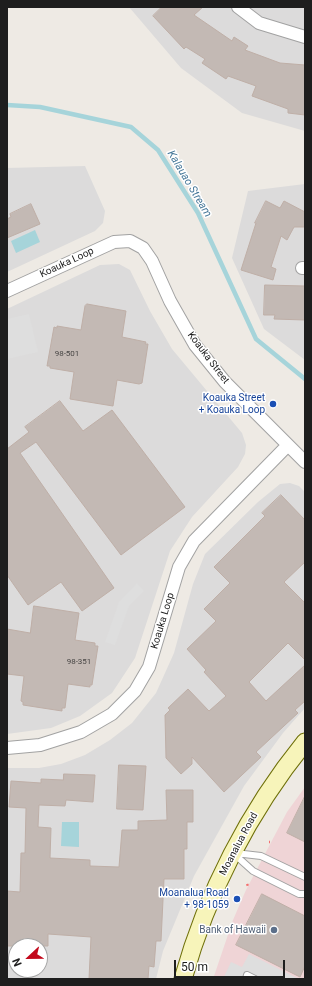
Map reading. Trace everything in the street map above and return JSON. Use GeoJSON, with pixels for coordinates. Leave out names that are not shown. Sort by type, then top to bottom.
{"type":"FeatureCollection","features":[{"type":"Feature","properties":{"kind":"main road","name":"Moanalua Road"},"geometry":{"type":"LineString","coordinates":[[183,979],[202,920],[233,853],[265,798],[305,742]]}},
{"type":"Feature","properties":{"kind":"street"},"geometry":{"type":"LineString","coordinates":[[238,7],[259,23],[305,37]]}},
{"type":"Feature","properties":{"kind":"street","name":"Koauka Loop"},"geometry":{"type":"LineString","coordinates":[[7,291],[101,247],[114,242],[130,241]]}},
{"type":"Feature","properties":{"kind":"street","name":"Koauka Street"},"geometry":{"type":"LineString","coordinates":[[130,241],[143,248],[152,262],[170,301],[195,345],[225,382],[305,462]]}},
{"type":"Feature","properties":{"kind":"street","name":"Koauka Loop"},"geometry":{"type":"LineString","coordinates":[[7,748],[40,745],[81,732],[112,714],[135,691],[149,667],[179,567],[194,541],[288,445]]}},
{"type":"Feature","properties":{"kind":"lane"},"geometry":{"type":"LineString","coordinates":[[233,853],[261,856],[305,877]]}},
{"type":"Feature","properties":{"kind":"lane"},"geometry":{"type":"LineString","coordinates":[[233,853],[253,871],[299,894],[305,894]]}},
{"type":"Feature","properties":{"kind":"lane"},"geometry":{"type":"LineString","coordinates":[[246,979],[247,975],[254,979]]}},
{"type":"Feature","properties":{"kind":"shaded area"},"geometry":{"type":"Polygon","coordinates":[[[129,7],[305,7],[305,131],[242,113],[181,68],[129,7]]]}},
{"type":"Feature","properties":{"kind":"shaded area"},"geometry":{"type":"Polygon","coordinates":[[[85,166],[105,211],[103,223],[95,231],[7,272],[7,168],[85,166]]]}},
{"type":"Feature","properties":{"kind":"shaded area"},"geometry":{"type":"Polygon","coordinates":[[[305,184],[305,360],[264,329],[232,258],[248,191],[305,184]]]}},
{"type":"Feature","properties":{"kind":"shaded area"},"geometry":{"type":"Polygon","coordinates":[[[119,264],[130,270],[150,311],[172,349],[242,433],[246,445],[245,454],[238,467],[192,517],[170,551],[135,658],[112,693],[80,716],[51,728],[7,734],[7,309],[100,265],[119,264]]]}},
{"type":"Feature","properties":{"kind":"shaded area"},"geometry":{"type":"Polygon","coordinates":[[[29,314],[38,352],[7,359],[7,319],[29,314]]]}},
{"type":"Feature","properties":{"kind":"shaded area"},"geometry":{"type":"Polygon","coordinates":[[[290,483],[299,486],[305,492],[305,708],[283,733],[244,786],[194,876],[163,951],[156,979],[7,979],[7,768],[39,768],[61,764],[85,755],[110,740],[132,723],[156,693],[174,653],[193,584],[205,554],[258,502],[280,484],[290,483]]]}},
{"type":"Feature","properties":{"kind":"shaded area"},"geometry":{"type":"Polygon","coordinates":[[[137,583],[144,591],[129,606],[115,645],[105,642],[119,602],[137,583]]]}},
{"type":"Feature","properties":{"kind":"shaded area"},"geometry":{"type":"Polygon","coordinates":[[[305,787],[305,979],[213,979],[233,920],[246,890],[287,812],[305,787]]]}},
{"type":"Feature","properties":{"kind":"shaded area"},"geometry":{"type":"Polygon","coordinates":[[[249,954],[299,979],[223,979],[231,962],[242,967],[249,954]]]}},
{"type":"Feature","properties":{"kind":"water"},"geometry":{"type":"Polygon","coordinates":[[[35,230],[40,242],[16,253],[11,241],[35,230]]]}},
{"type":"Feature","properties":{"kind":"water"},"geometry":{"type":"Polygon","coordinates":[[[62,822],[79,822],[79,847],[61,846],[62,822]]]}},
{"type":"Feature","properties":{"kind":"building"},"geometry":{"type":"Polygon","coordinates":[[[162,7],[203,7],[194,15],[232,41],[234,37],[248,46],[245,50],[280,63],[305,65],[305,115],[288,113],[288,109],[252,96],[256,86],[228,76],[226,79],[202,63],[205,59],[186,47],[184,49],[153,16],[162,7]]]}},
{"type":"Feature","properties":{"kind":"building"},"geometry":{"type":"Polygon","coordinates":[[[266,201],[280,208],[284,201],[305,212],[305,227],[294,227],[287,240],[281,236],[271,267],[276,269],[273,280],[241,270],[255,223],[266,201]]]}},
{"type":"Feature","properties":{"kind":"building"},"geometry":{"type":"Polygon","coordinates":[[[31,204],[40,224],[7,238],[7,219],[11,217],[10,214],[31,204]]]}},
{"type":"Feature","properties":{"kind":"building"},"geometry":{"type":"Polygon","coordinates":[[[265,285],[305,286],[305,320],[274,319],[275,315],[264,315],[265,285]]]}},
{"type":"Feature","properties":{"kind":"building"},"geometry":{"type":"Polygon","coordinates":[[[87,304],[126,311],[122,337],[146,342],[145,344],[148,344],[142,383],[139,384],[117,380],[113,406],[70,399],[74,372],[50,368],[50,366],[47,366],[54,327],[57,328],[57,326],[81,330],[85,306],[87,304]]]}},
{"type":"Feature","properties":{"kind":"building"},"geometry":{"type":"Polygon","coordinates":[[[60,401],[83,431],[112,410],[185,507],[121,555],[36,442],[20,453],[114,588],[82,611],[61,582],[28,605],[7,575],[7,449],[29,432],[25,427],[60,401]]]}},
{"type":"Feature","properties":{"kind":"building"},"geometry":{"type":"Polygon","coordinates":[[[281,495],[305,520],[305,562],[284,582],[305,603],[305,660],[288,643],[249,682],[266,701],[305,665],[305,701],[295,710],[298,713],[256,752],[261,757],[224,792],[192,757],[192,764],[181,774],[166,758],[165,715],[170,710],[168,708],[188,689],[209,711],[226,696],[204,672],[206,670],[187,649],[216,621],[204,609],[230,583],[214,567],[265,516],[262,513],[281,495]]]}},
{"type":"Feature","properties":{"kind":"building"},"geometry":{"type":"Polygon","coordinates":[[[34,606],[79,613],[75,640],[95,643],[95,646],[98,646],[92,685],[90,685],[90,687],[68,684],[65,708],[62,708],[62,711],[23,705],[23,702],[21,701],[24,676],[7,674],[7,629],[30,633],[34,606]]]}},
{"type":"Feature","properties":{"kind":"building"},"geometry":{"type":"Polygon","coordinates":[[[119,765],[146,766],[143,810],[117,809],[119,765]]]}},
{"type":"Feature","properties":{"kind":"building"},"geometry":{"type":"Polygon","coordinates":[[[64,774],[95,775],[93,802],[66,800],[65,806],[39,805],[38,827],[51,828],[50,858],[90,860],[90,866],[119,867],[122,830],[138,830],[138,821],[167,820],[166,790],[193,790],[193,822],[187,822],[187,849],[184,849],[184,879],[164,879],[161,941],[156,941],[154,967],[149,966],[148,979],[89,979],[91,937],[48,934],[48,938],[8,938],[7,946],[7,891],[20,892],[21,853],[25,853],[26,808],[9,807],[11,781],[41,783],[41,779],[63,780],[64,774]]]}},
{"type":"Feature","properties":{"kind":"building"},"geometry":{"type":"Polygon","coordinates":[[[305,796],[305,842],[287,833],[305,796]]]}},
{"type":"Feature","properties":{"kind":"building","name":"Bank of Hawaii"},"geometry":{"type":"Polygon","coordinates":[[[262,894],[305,916],[305,966],[300,977],[236,945],[262,894]]]}},
{"type":"Feature","properties":{"kind":"waterway","name":"Kalauao Stream"},"geometry":{"type":"LineString","coordinates":[[7,105],[40,107],[131,127],[158,150],[198,213],[256,339],[305,379]]}},
{"type":"Feature","properties":{"kind":"place","name":"Koauka Street + Koauka Loop"},"geometry":{"type":"Point","coordinates":[273,404]}},
{"type":"Feature","properties":{"kind":"place","name":"Moanalua Road + 98-1059"},"geometry":{"type":"Point","coordinates":[237,899]}},
{"type":"Feature","properties":{"kind":"place","name":"Bank of Hawaii"},"geometry":{"type":"Point","coordinates":[274,930]}}]}
